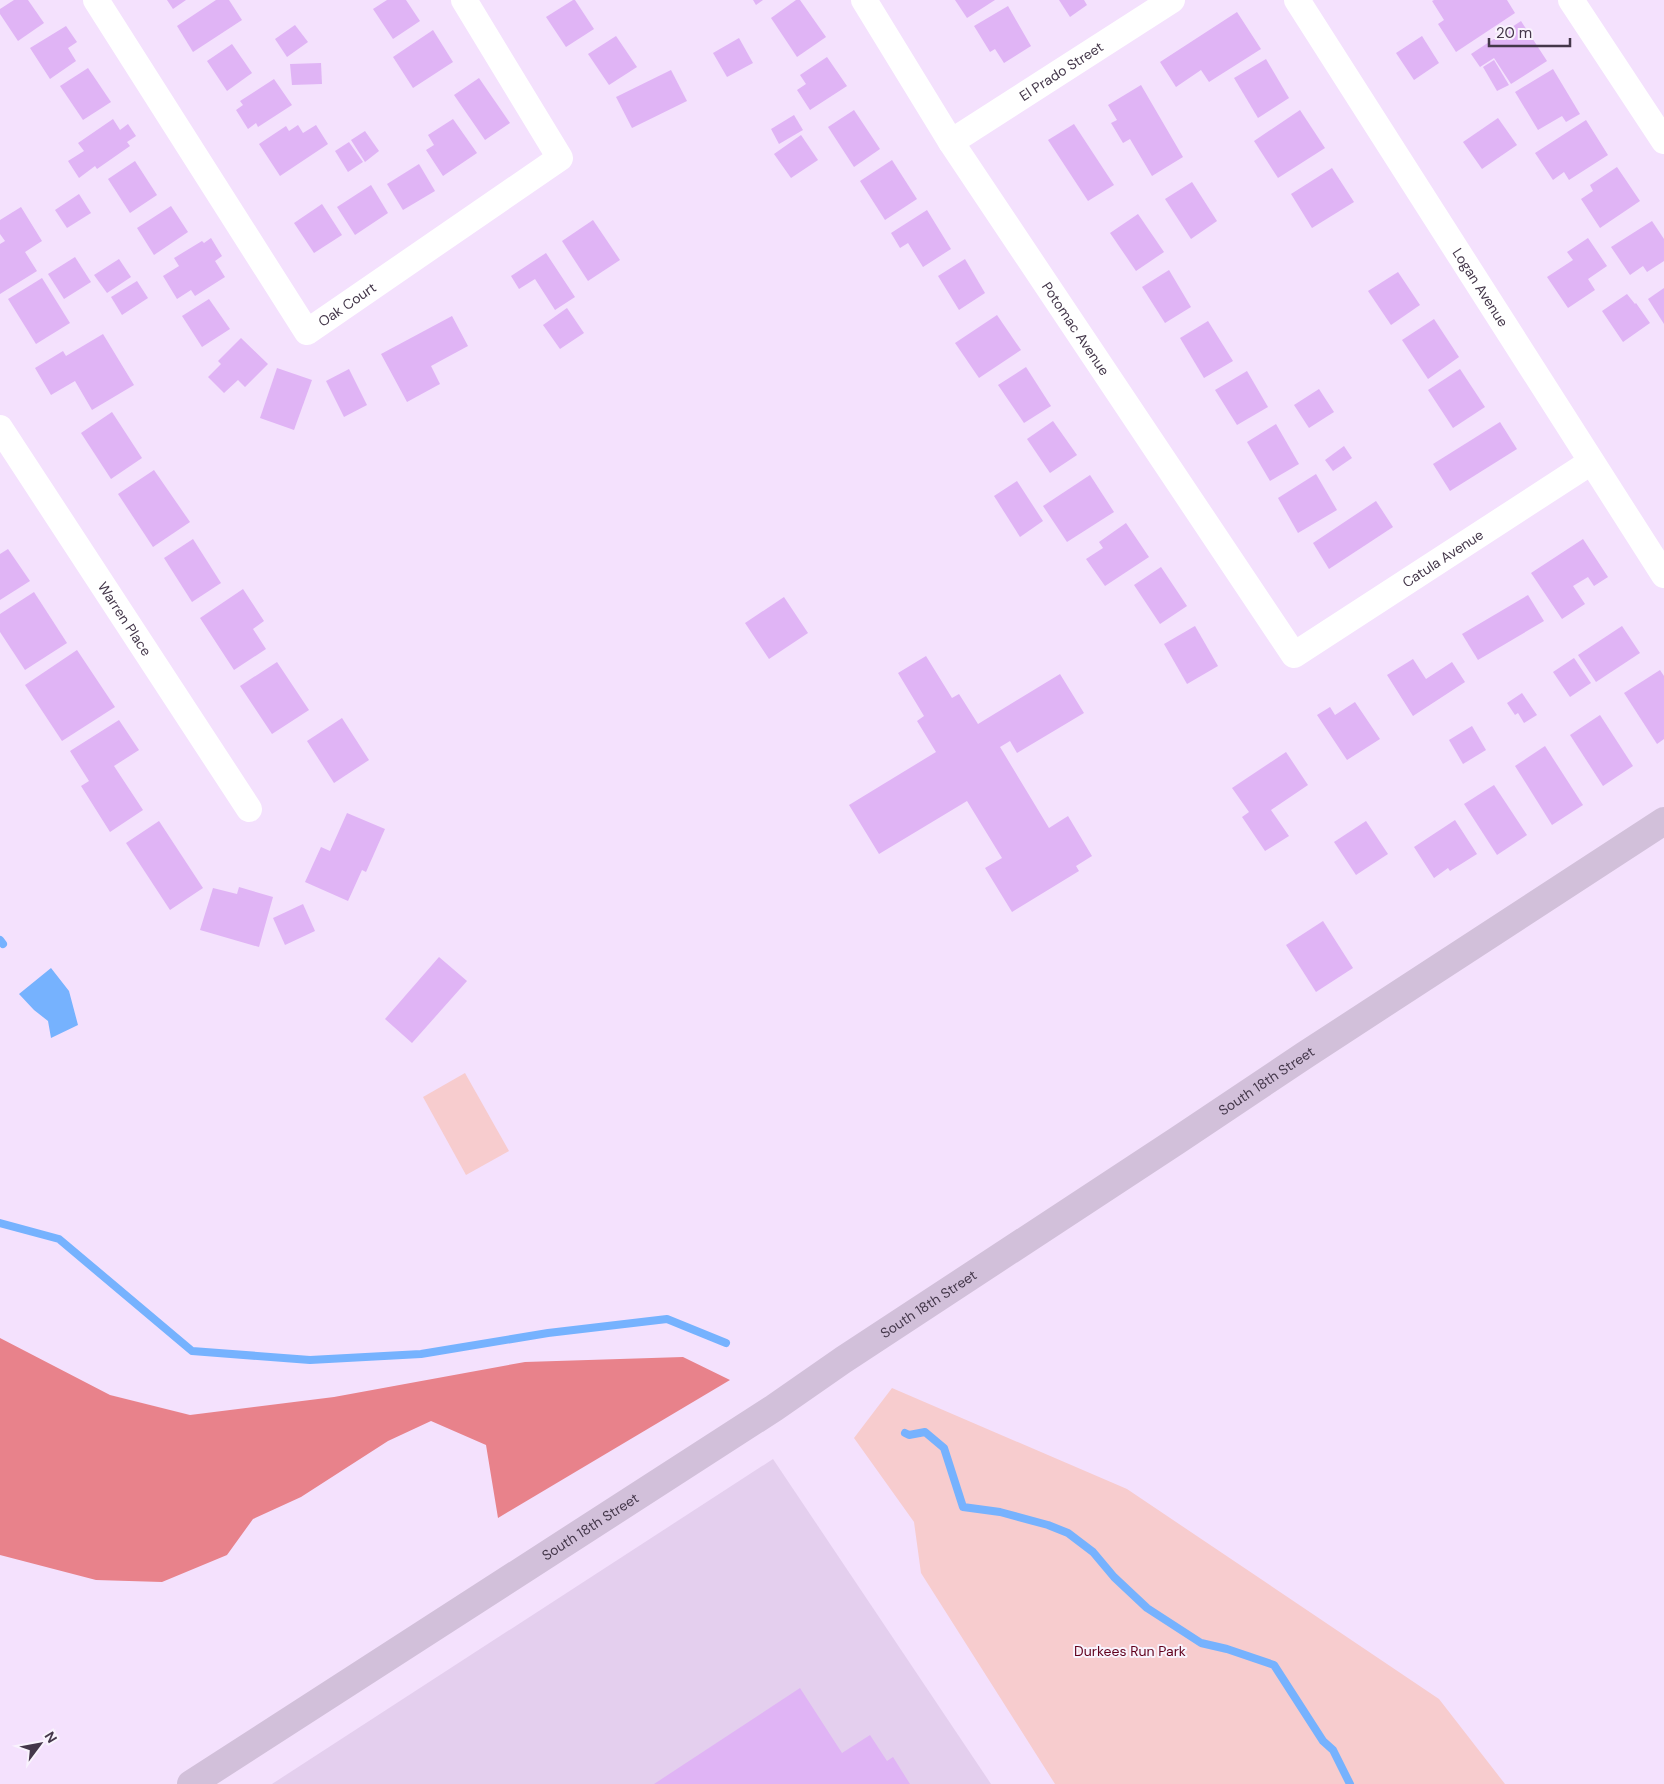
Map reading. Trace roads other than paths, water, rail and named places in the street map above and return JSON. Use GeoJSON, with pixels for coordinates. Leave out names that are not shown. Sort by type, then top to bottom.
{"type":"FeatureCollection","features":[{"type":"Feature","properties":{"kind":"main road","name":"South 18th Street"},"geometry":{"type":"LineString","coordinates":[[191,1784],[774,1408],[843,1360],[1313,1050],[1664,821]]}},
{"type":"Feature","properties":{"kind":"street","name":"Oak Court"},"geometry":{"type":"LineString","coordinates":[[96,0],[307,332],[560,158],[464,0]]}},
{"type":"Feature","properties":{"kind":"street","name":"Potomac Avenue"},"geometry":{"type":"LineString","coordinates":[[864,0],[951,142],[1294,654]]}},
{"type":"Feature","properties":{"kind":"street","name":"El Prado Street"},"geometry":{"type":"LineString","coordinates":[[951,142],[1172,0]]}},
{"type":"Feature","properties":{"kind":"street","name":"Logan Avenue"},"geometry":{"type":"LineString","coordinates":[[1298,0],[1664,575]]}},
{"type":"Feature","properties":{"kind":"street"},"geometry":{"type":"LineString","coordinates":[[1571,0],[1664,141]]}},
{"type":"Feature","properties":{"kind":"street","name":"Warren Place"},"geometry":{"type":"LineString","coordinates":[[0,428],[249,808]]}},
{"type":"Feature","properties":{"kind":"street","name":"Catula Avenue"},"geometry":{"type":"LineString","coordinates":[[1294,654],[1591,462]]}},
{"type":"Feature","properties":{"kind":"water"},"geometry":{"type":"Polygon","coordinates":[[[51,968],[69,991],[78,1025],[51,1038],[48,1021],[19,994],[51,968]]]}},
{"type":"Feature","properties":{"kind":"waterway"},"geometry":{"type":"LineString","coordinates":[[0,940],[3,944]]}},
{"type":"Feature","properties":{"kind":"waterway"},"geometry":{"type":"LineString","coordinates":[[0,1223],[59,1239],[192,1351],[310,1360],[421,1354],[548,1333],[667,1319],[726,1343]]}},
{"type":"Feature","properties":{"kind":"waterway"},"geometry":{"type":"LineString","coordinates":[[905,1433],[909,1435],[925,1432],[944,1448],[963,1507],[1000,1512],[1048,1525],[1068,1533],[1093,1552],[1114,1577],[1147,1608],[1201,1643],[1227,1649],[1274,1665],[1323,1741],[1333,1750],[1350,1784]]}},
{"type":"Feature","properties":{"kind":"park label","name":"Durkees Run Park"},"geometry":{"type":"Point","coordinates":[1130,1651]}}]}
